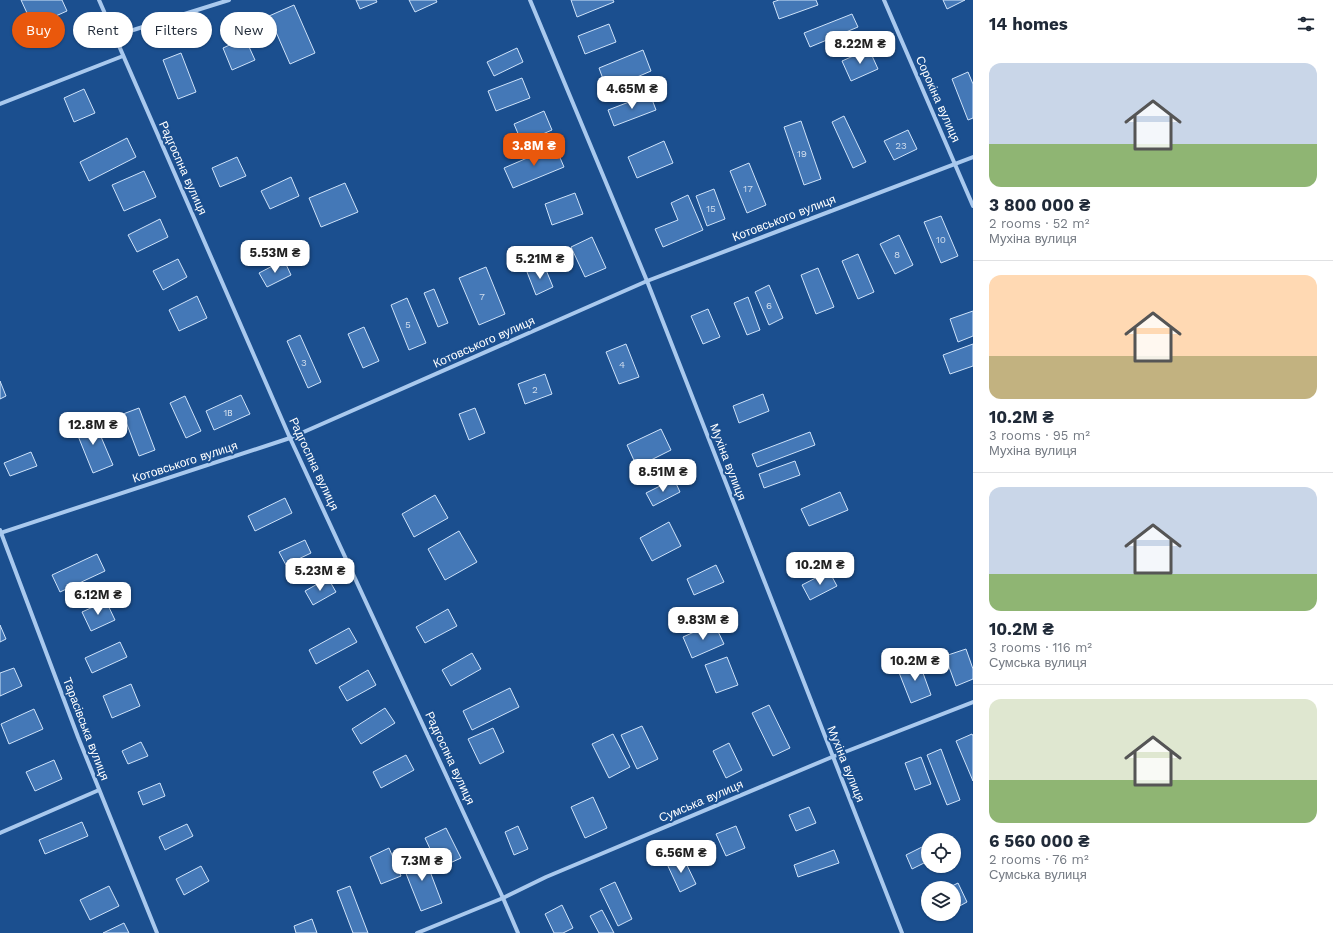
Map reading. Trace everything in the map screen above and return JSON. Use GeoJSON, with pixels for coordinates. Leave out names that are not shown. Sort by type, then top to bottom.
{"type":"FeatureCollection","features":[{"type":"Feature","properties":{"kind":"street","name":"Радгоспна вулиця"},"geometry":{"type":"LineString","coordinates":[[99,0],[104,12]]}},
{"type":"Feature","properties":{"kind":"street"},"geometry":{"type":"LineString","coordinates":[[133,30],[229,0]]}},
{"type":"Feature","properties":{"kind":"street","name":"Мухіна вулиця"},"geometry":{"type":"LineString","coordinates":[[530,0],[647,281],[902,933]]}},
{"type":"Feature","properties":{"kind":"street","name":"Сорокіна вулиця"},"geometry":{"type":"LineString","coordinates":[[884,0],[973,206]]}},
{"type":"Feature","properties":{"kind":"street","name":"Радгоспна вулиця"},"geometry":{"type":"LineString","coordinates":[[119,48],[290,438],[518,933]]}},
{"type":"Feature","properties":{"kind":"street"},"geometry":{"type":"LineString","coordinates":[[0,104],[123,56]]}},
{"type":"Feature","properties":{"kind":"street","name":"Котовського вулиця"},"geometry":{"type":"LineString","coordinates":[[1,532],[290,438],[647,281],[973,158]]}},
{"type":"Feature","properties":{"kind":"street","name":"Тарасівська вулиця"},"geometry":{"type":"LineString","coordinates":[[1,532],[99,790],[157,933]]}},
{"type":"Feature","properties":{"kind":"street","name":"Сумська вулиця"},"geometry":{"type":"LineString","coordinates":[[417,933],[503,898],[546,877],[832,757],[973,702]]}},
{"type":"Feature","properties":{"kind":"street"},"geometry":{"type":"LineString","coordinates":[[0,833],[99,790]]}},
{"type":"Feature","properties":{"kind":"building"},"geometry":{"type":"Polygon","coordinates":[[[21,0],[62,0],[67,11],[65,12],[27,12],[21,0]]]}},
{"type":"Feature","properties":{"kind":"building"},"geometry":{"type":"Polygon","coordinates":[[[356,0],[376,0],[377,2],[360,9],[356,0]]]}},
{"type":"Feature","properties":{"kind":"building"},"geometry":{"type":"Polygon","coordinates":[[[409,0],[436,0],[437,2],[415,12],[409,0]]]}},
{"type":"Feature","properties":{"kind":"building"},"geometry":{"type":"Polygon","coordinates":[[[571,0],[613,0],[614,2],[577,17],[571,0]]]}},
{"type":"Feature","properties":{"kind":"building"},"geometry":{"type":"Polygon","coordinates":[[[779,0],[816,0],[818,5],[779,19],[773,2],[779,0]]]}},
{"type":"Feature","properties":{"kind":"building"},"geometry":{"type":"Polygon","coordinates":[[[943,0],[965,0],[947,9],[943,0]]]}},
{"type":"Feature","properties":{"kind":"building"},"geometry":{"type":"Polygon","coordinates":[[[294,5],[315,53],[290,64],[277,34],[277,12],[294,5]]]}},
{"type":"Feature","properties":{"kind":"building"},"geometry":{"type":"Polygon","coordinates":[[[852,14],[858,27],[810,47],[804,33],[852,14]]]}},
{"type":"Feature","properties":{"kind":"building"},"geometry":{"type":"Polygon","coordinates":[[[609,24],[616,42],[585,54],[578,36],[609,24]]]}},
{"type":"Feature","properties":{"kind":"building"},"geometry":{"type":"Polygon","coordinates":[[[223,48],[250,48],[255,60],[232,70],[223,48]]]}},
{"type":"Feature","properties":{"kind":"building"},"geometry":{"type":"Polygon","coordinates":[[[517,48],[523,62],[494,76],[487,62],[517,48]]]}},
{"type":"Feature","properties":{"kind":"building"},"geometry":{"type":"Polygon","coordinates":[[[869,49],[878,69],[851,81],[842,61],[869,49]]]}},
{"type":"Feature","properties":{"kind":"building"},"geometry":{"type":"Polygon","coordinates":[[[643,50],[651,71],[607,90],[599,68],[643,50]]]}},
{"type":"Feature","properties":{"kind":"building"},"geometry":{"type":"Polygon","coordinates":[[[181,53],[196,92],[178,99],[163,60],[181,53]]]}},
{"type":"Feature","properties":{"kind":"building"},"geometry":{"type":"Polygon","coordinates":[[[968,72],[973,84],[973,118],[968,120],[952,79],[968,72]]]}},
{"type":"Feature","properties":{"kind":"building"},"geometry":{"type":"Polygon","coordinates":[[[522,78],[530,98],[496,111],[488,91],[522,78]]]}},
{"type":"Feature","properties":{"kind":"building"},"geometry":{"type":"Polygon","coordinates":[[[84,89],[95,113],[74,122],[64,98],[84,89]]]}},
{"type":"Feature","properties":{"kind":"building"},"geometry":{"type":"Polygon","coordinates":[[[650,94],[656,110],[614,126],[608,110],[650,94]]]}},
{"type":"Feature","properties":{"kind":"building"},"geometry":{"type":"Polygon","coordinates":[[[544,111],[552,130],[522,143],[514,124],[544,111]]]}},
{"type":"Feature","properties":{"kind":"building"},"geometry":{"type":"Polygon","coordinates":[[[844,116],[866,162],[853,168],[832,122],[844,116]]]}},
{"type":"Feature","properties":{"kind":"building"},"geometry":{"type":"Polygon","coordinates":[[[801,121],[821,179],[804,185],[784,127],[801,121]]]}},
{"type":"Feature","properties":{"kind":"building"},"geometry":{"type":"Polygon","coordinates":[[[908,130],[917,149],[894,160],[884,141],[908,130]]]}},
{"type":"Feature","properties":{"kind":"building"},"geometry":{"type":"Polygon","coordinates":[[[127,138],[136,157],[89,181],[80,162],[127,138]]]}},
{"type":"Feature","properties":{"kind":"building"},"geometry":{"type":"Polygon","coordinates":[[[664,141],[673,163],[637,178],[628,157],[664,141]]]}},
{"type":"Feature","properties":{"kind":"building"},"geometry":{"type":"Polygon","coordinates":[[[555,146],[564,167],[513,188],[504,168],[555,146]]]}},
{"type":"Feature","properties":{"kind":"building"},"geometry":{"type":"Polygon","coordinates":[[[237,157],[246,176],[220,187],[212,168],[237,157]]]}},
{"type":"Feature","properties":{"kind":"building"},"geometry":{"type":"Polygon","coordinates":[[[749,163],[766,205],[747,213],[730,171],[749,163]]]}},
{"type":"Feature","properties":{"kind":"building"},"geometry":{"type":"Polygon","coordinates":[[[144,171],[156,197],[124,211],[112,185],[144,171]]]}},
{"type":"Feature","properties":{"kind":"building"},"geometry":{"type":"Polygon","coordinates":[[[291,177],[299,196],[270,209],[261,191],[291,177]]]}},
{"type":"Feature","properties":{"kind":"building"},"geometry":{"type":"Polygon","coordinates":[[[345,183],[358,212],[321,227],[309,198],[345,183]]]}},
{"type":"Feature","properties":{"kind":"building"},"geometry":{"type":"Polygon","coordinates":[[[714,189],[725,219],[707,226],[696,196],[714,189]]]}},
{"type":"Feature","properties":{"kind":"building"},"geometry":{"type":"Polygon","coordinates":[[[575,193],[583,214],[552,225],[545,204],[575,193]]]}},
{"type":"Feature","properties":{"kind":"building"},"geometry":{"type":"Polygon","coordinates":[[[688,195],[703,230],[663,247],[655,229],[678,220],[671,203],[688,195]]]}},
{"type":"Feature","properties":{"kind":"building"},"geometry":{"type":"Polygon","coordinates":[[[941,216],[958,256],[941,263],[924,222],[941,216]]]}},
{"type":"Feature","properties":{"kind":"building"},"geometry":{"type":"Polygon","coordinates":[[[160,219],[168,237],[137,252],[128,235],[160,219]]]}},
{"type":"Feature","properties":{"kind":"building"},"geometry":{"type":"Polygon","coordinates":[[[899,235],[913,265],[895,274],[880,244],[899,235]]]}},
{"type":"Feature","properties":{"kind":"building"},"geometry":{"type":"Polygon","coordinates":[[[592,237],[606,268],[585,277],[571,247],[592,237]]]}},
{"type":"Feature","properties":{"kind":"building"},"geometry":{"type":"Polygon","coordinates":[[[858,254],[874,292],[858,299],[842,261],[858,254]]]}},
{"type":"Feature","properties":{"kind":"building"},"geometry":{"type":"Polygon","coordinates":[[[178,259],[187,277],[163,290],[153,271],[178,259]]]}},
{"type":"Feature","properties":{"kind":"building"},"geometry":{"type":"Polygon","coordinates":[[[284,260],[291,275],[267,287],[259,273],[284,260]]]}},
{"type":"Feature","properties":{"kind":"building"},"geometry":{"type":"Polygon","coordinates":[[[544,265],[553,287],[536,295],[527,272],[544,265]]]}},
{"type":"Feature","properties":{"kind":"building"},"geometry":{"type":"Polygon","coordinates":[[[486,267],[505,314],[479,325],[459,278],[486,267]]]}},
{"type":"Feature","properties":{"kind":"building"},"geometry":{"type":"Polygon","coordinates":[[[818,268],[834,307],[816,314],[801,275],[818,268]]]}},
{"type":"Feature","properties":{"kind":"building"},"geometry":{"type":"Polygon","coordinates":[[[769,285],[783,318],[769,325],[755,292],[769,285]]]}},
{"type":"Feature","properties":{"kind":"building"},"geometry":{"type":"Polygon","coordinates":[[[434,289],[448,323],[438,327],[424,293],[434,289]]]}},
{"type":"Feature","properties":{"kind":"building"},"geometry":{"type":"Polygon","coordinates":[[[197,296],[207,318],[179,331],[169,310],[197,296]]]}},
{"type":"Feature","properties":{"kind":"building"},"geometry":{"type":"Polygon","coordinates":[[[748,297],[760,330],[747,335],[734,303],[748,297]]]}},
{"type":"Feature","properties":{"kind":"building"},"geometry":{"type":"Polygon","coordinates":[[[407,298],[426,343],[409,350],[391,305],[407,298]]]}},
{"type":"Feature","properties":{"kind":"building"},"geometry":{"type":"Polygon","coordinates":[[[708,309],[720,337],[703,344],[691,316],[708,309]]]}},
{"type":"Feature","properties":{"kind":"building"},"geometry":{"type":"Polygon","coordinates":[[[973,311],[973,336],[958,342],[950,319],[973,311]]]}},
{"type":"Feature","properties":{"kind":"building"},"geometry":{"type":"Polygon","coordinates":[[[364,327],[379,361],[363,368],[348,334],[364,327]]]}},
{"type":"Feature","properties":{"kind":"building"},"geometry":{"type":"Polygon","coordinates":[[[300,335],[321,382],[308,388],[287,341],[300,335]]]}},
{"type":"Feature","properties":{"kind":"building"},"geometry":{"type":"Polygon","coordinates":[[[626,344],[639,377],[619,384],[606,352],[626,344]]]}},
{"type":"Feature","properties":{"kind":"building"},"geometry":{"type":"Polygon","coordinates":[[[973,344],[973,366],[950,374],[943,355],[973,344]]]}},
{"type":"Feature","properties":{"kind":"building"},"geometry":{"type":"Polygon","coordinates":[[[545,374],[552,394],[525,404],[518,384],[545,374]]]}},
{"type":"Feature","properties":{"kind":"building"},"geometry":{"type":"Polygon","coordinates":[[[0,381],[6,396],[0,399],[0,381]]]}},
{"type":"Feature","properties":{"kind":"building"},"geometry":{"type":"Polygon","coordinates":[[[763,394],[769,411],[739,423],[733,406],[763,394]]]}},
{"type":"Feature","properties":{"kind":"building"},"geometry":{"type":"Polygon","coordinates":[[[241,395],[250,414],[214,430],[206,411],[241,395]]]}},
{"type":"Feature","properties":{"kind":"building"},"geometry":{"type":"Polygon","coordinates":[[[185,396],[201,431],[186,438],[170,403],[185,396]]]}},
{"type":"Feature","properties":{"kind":"building"},"geometry":{"type":"Polygon","coordinates":[[[139,408],[155,450],[139,456],[123,414],[139,408]]]}},
{"type":"Feature","properties":{"kind":"building"},"geometry":{"type":"Polygon","coordinates":[[[475,408],[485,433],[469,440],[459,414],[475,408]]]}},
{"type":"Feature","properties":{"kind":"building"},"geometry":{"type":"Polygon","coordinates":[[[93,418],[113,465],[93,473],[74,426],[93,418]]]}},
{"type":"Feature","properties":{"kind":"building"},"geometry":{"type":"Polygon","coordinates":[[[661,429],[671,450],[637,467],[627,445],[661,429]]]}},
{"type":"Feature","properties":{"kind":"building"},"geometry":{"type":"Polygon","coordinates":[[[810,432],[815,445],[757,467],[752,454],[810,432]]]}},
{"type":"Feature","properties":{"kind":"building"},"geometry":{"type":"Polygon","coordinates":[[[31,452],[37,466],[10,476],[4,463],[31,452]]]}},
{"type":"Feature","properties":{"kind":"building"},"geometry":{"type":"Polygon","coordinates":[[[795,461],[800,475],[764,488],[759,474],[795,461]]]}},
{"type":"Feature","properties":{"kind":"building"},"geometry":{"type":"Polygon","coordinates":[[[674,479],[680,492],[653,506],[646,493],[674,479]]]}},
{"type":"Feature","properties":{"kind":"building"},"geometry":{"type":"Polygon","coordinates":[[[840,492],[848,510],[809,526],[801,509],[840,492]]]}},
{"type":"Feature","properties":{"kind":"building"},"geometry":{"type":"Polygon","coordinates":[[[435,495],[448,518],[414,537],[402,514],[435,495]]]}},
{"type":"Feature","properties":{"kind":"building"},"geometry":{"type":"Polygon","coordinates":[[[285,498],[292,513],[255,531],[248,516],[285,498]]]}},
{"type":"Feature","properties":{"kind":"building"},"geometry":{"type":"Polygon","coordinates":[[[669,522],[681,546],[652,561],[640,538],[669,522]]]}},
{"type":"Feature","properties":{"kind":"building"},"geometry":{"type":"Polygon","coordinates":[[[459,531],[477,562],[445,580],[428,549],[459,531]]]}},
{"type":"Feature","properties":{"kind":"building"},"geometry":{"type":"Polygon","coordinates":[[[305,540],[311,553],[286,565],[279,552],[305,540]]]}},
{"type":"Feature","properties":{"kind":"building"},"geometry":{"type":"Polygon","coordinates":[[[97,554],[105,571],[60,592],[52,575],[97,554]]]}},
{"type":"Feature","properties":{"kind":"building"},"geometry":{"type":"Polygon","coordinates":[[[716,565],[724,582],[694,595],[687,579],[716,565]]]}},
{"type":"Feature","properties":{"kind":"building"},"geometry":{"type":"Polygon","coordinates":[[[829,571],[837,586],[810,600],[802,585],[829,571]]]}},
{"type":"Feature","properties":{"kind":"building"},"geometry":{"type":"Polygon","coordinates":[[[328,578],[336,592],[313,605],[305,591],[328,578]]]}},
{"type":"Feature","properties":{"kind":"building"},"geometry":{"type":"Polygon","coordinates":[[[106,601],[115,620],[91,631],[82,612],[106,601]]]}},
{"type":"Feature","properties":{"kind":"building"},"geometry":{"type":"Polygon","coordinates":[[[448,609],[457,626],[425,643],[416,627],[448,609]]]}},
{"type":"Feature","properties":{"kind":"building"},"geometry":{"type":"Polygon","coordinates":[[[714,623],[724,644],[692,658],[683,637],[714,623]]]}},
{"type":"Feature","properties":{"kind":"building"},"geometry":{"type":"Polygon","coordinates":[[[0,625],[6,639],[0,642],[0,625]]]}},
{"type":"Feature","properties":{"kind":"building"},"geometry":{"type":"Polygon","coordinates":[[[349,628],[357,642],[316,664],[309,650],[349,628]]]}},
{"type":"Feature","properties":{"kind":"building"},"geometry":{"type":"Polygon","coordinates":[[[120,642],[127,657],[92,673],[85,658],[120,642]]]}},
{"type":"Feature","properties":{"kind":"building"},"geometry":{"type":"Polygon","coordinates":[[[966,649],[973,669],[973,679],[956,686],[945,656],[966,649]]]}},
{"type":"Feature","properties":{"kind":"building"},"geometry":{"type":"Polygon","coordinates":[[[472,653],[481,669],[451,686],[442,670],[472,653]]]}},
{"type":"Feature","properties":{"kind":"building"},"geometry":{"type":"Polygon","coordinates":[[[727,657],[738,685],[716,693],[705,665],[727,657]]]}},
{"type":"Feature","properties":{"kind":"building"},"geometry":{"type":"Polygon","coordinates":[[[919,662],[931,695],[911,703],[898,670],[919,662]]]}},
{"type":"Feature","properties":{"kind":"building"},"geometry":{"type":"Polygon","coordinates":[[[14,668],[22,686],[0,696],[0,673],[14,668]]]}},
{"type":"Feature","properties":{"kind":"building"},"geometry":{"type":"Polygon","coordinates":[[[368,670],[376,685],[347,701],[339,687],[368,670]]]}},
{"type":"Feature","properties":{"kind":"building"},"geometry":{"type":"Polygon","coordinates":[[[131,684],[140,706],[112,718],[103,696],[131,684]]]}},
{"type":"Feature","properties":{"kind":"building"},"geometry":{"type":"Polygon","coordinates":[[[510,688],[519,707],[472,730],[463,711],[510,688]]]}},
{"type":"Feature","properties":{"kind":"building"},"geometry":{"type":"Polygon","coordinates":[[[769,705],[790,748],[773,756],[752,713],[769,705]]]}},
{"type":"Feature","properties":{"kind":"building"},"geometry":{"type":"Polygon","coordinates":[[[385,708],[395,723],[361,744],[352,729],[385,708]]]}},
{"type":"Feature","properties":{"kind":"building"},"geometry":{"type":"Polygon","coordinates":[[[34,709],[43,729],[9,744],[1,724],[34,709]]]}},
{"type":"Feature","properties":{"kind":"building"},"geometry":{"type":"Polygon","coordinates":[[[642,726],[658,759],[637,769],[621,735],[642,726]]]}},
{"type":"Feature","properties":{"kind":"building"},"geometry":{"type":"Polygon","coordinates":[[[493,728],[504,752],[480,764],[468,739],[493,728]]]}},
{"type":"Feature","properties":{"kind":"building"},"geometry":{"type":"Polygon","coordinates":[[[613,734],[630,767],[609,778],[592,744],[613,734]]]}},
{"type":"Feature","properties":{"kind":"building"},"geometry":{"type":"Polygon","coordinates":[[[972,734],[973,736],[973,781],[956,741],[972,734]]]}},
{"type":"Feature","properties":{"kind":"building"},"geometry":{"type":"Polygon","coordinates":[[[141,742],[148,756],[128,764],[122,751],[141,742]]]}},
{"type":"Feature","properties":{"kind":"building"},"geometry":{"type":"Polygon","coordinates":[[[729,743],[742,770],[726,778],[713,751],[729,743]]]}},
{"type":"Feature","properties":{"kind":"building"},"geometry":{"type":"Polygon","coordinates":[[[941,749],[960,800],[947,805],[927,755],[941,749]]]}},
{"type":"Feature","properties":{"kind":"building"},"geometry":{"type":"Polygon","coordinates":[[[406,755],[414,770],[381,788],[373,772],[406,755]]]}},
{"type":"Feature","properties":{"kind":"building"},"geometry":{"type":"Polygon","coordinates":[[[921,757],[931,784],[915,790],[905,763],[921,757]]]}},
{"type":"Feature","properties":{"kind":"building"},"geometry":{"type":"Polygon","coordinates":[[[54,760],[62,779],[35,791],[26,772],[54,760]]]}},
{"type":"Feature","properties":{"kind":"building"},"geometry":{"type":"Polygon","coordinates":[[[160,783],[165,796],[143,805],[138,792],[160,783]]]}},
{"type":"Feature","properties":{"kind":"building"},"geometry":{"type":"Polygon","coordinates":[[[593,797],[607,828],[585,838],[571,807],[593,797]]]}},
{"type":"Feature","properties":{"kind":"building"},"geometry":{"type":"Polygon","coordinates":[[[809,807],[816,823],[796,831],[789,815],[809,807]]]}},
{"type":"Feature","properties":{"kind":"building"},"geometry":{"type":"Polygon","coordinates":[[[82,822],[88,836],[45,854],[39,840],[82,822]]]}},
{"type":"Feature","properties":{"kind":"building"},"geometry":{"type":"Polygon","coordinates":[[[187,824],[193,836],[165,850],[159,837],[187,824]]]}},
{"type":"Feature","properties":{"kind":"building"},"geometry":{"type":"Polygon","coordinates":[[[518,826],[528,849],[514,855],[505,832],[518,826]]]}},
{"type":"Feature","properties":{"kind":"building"},"geometry":{"type":"Polygon","coordinates":[[[736,826],[745,848],[726,856],[716,834],[736,826]]]}},
{"type":"Feature","properties":{"kind":"building"},"geometry":{"type":"Polygon","coordinates":[[[446,828],[461,858],[439,868],[425,838],[446,828]]]}},
{"type":"Feature","properties":{"kind":"building"},"geometry":{"type":"Polygon","coordinates":[[[389,848],[401,876],[381,884],[370,857],[389,848]]]}},
{"type":"Feature","properties":{"kind":"building"},"geometry":{"type":"Polygon","coordinates":[[[921,848],[921,864],[912,869],[906,855],[921,848]]]}},
{"type":"Feature","properties":{"kind":"building"},"geometry":{"type":"Polygon","coordinates":[[[834,850],[839,863],[798,877],[794,865],[834,850]]]}},
{"type":"Feature","properties":{"kind":"building"},"geometry":{"type":"Polygon","coordinates":[[[423,853],[442,903],[421,911],[401,861],[423,853]]]}},
{"type":"Feature","properties":{"kind":"building"},"geometry":{"type":"Polygon","coordinates":[[[683,857],[696,884],[680,892],[667,864],[683,857]]]}},
{"type":"Feature","properties":{"kind":"building"},"geometry":{"type":"Polygon","coordinates":[[[201,866],[209,881],[184,895],[176,879],[201,866]]]}},
{"type":"Feature","properties":{"kind":"building"},"geometry":{"type":"Polygon","coordinates":[[[615,882],[632,919],[618,926],[600,889],[615,882]]]}},
{"type":"Feature","properties":{"kind":"building"},"geometry":{"type":"Polygon","coordinates":[[[109,886],[119,906],[90,920],[80,900],[109,886]]]}},
{"type":"Feature","properties":{"kind":"building"},"geometry":{"type":"Polygon","coordinates":[[[350,886],[368,933],[353,933],[337,891],[350,886]]]}},
{"type":"Feature","properties":{"kind":"building"},"geometry":{"type":"Polygon","coordinates":[[[961,889],[967,902],[961,905],[961,889]]]}},
{"type":"Feature","properties":{"kind":"building"},"geometry":{"type":"Polygon","coordinates":[[[562,905],[573,928],[563,933],[554,933],[545,914],[562,905]]]}},
{"type":"Feature","properties":{"kind":"building"},"geometry":{"type":"Polygon","coordinates":[[[602,910],[614,933],[599,933],[590,916],[602,910]]]}},
{"type":"Feature","properties":{"kind":"building"},"geometry":{"type":"Polygon","coordinates":[[[312,919],[317,933],[296,933],[294,926],[312,919]]]}},
{"type":"Feature","properties":{"kind":"building"},"geometry":{"type":"Polygon","coordinates":[[[124,923],[129,933],[103,933],[124,923]]]}}]}
